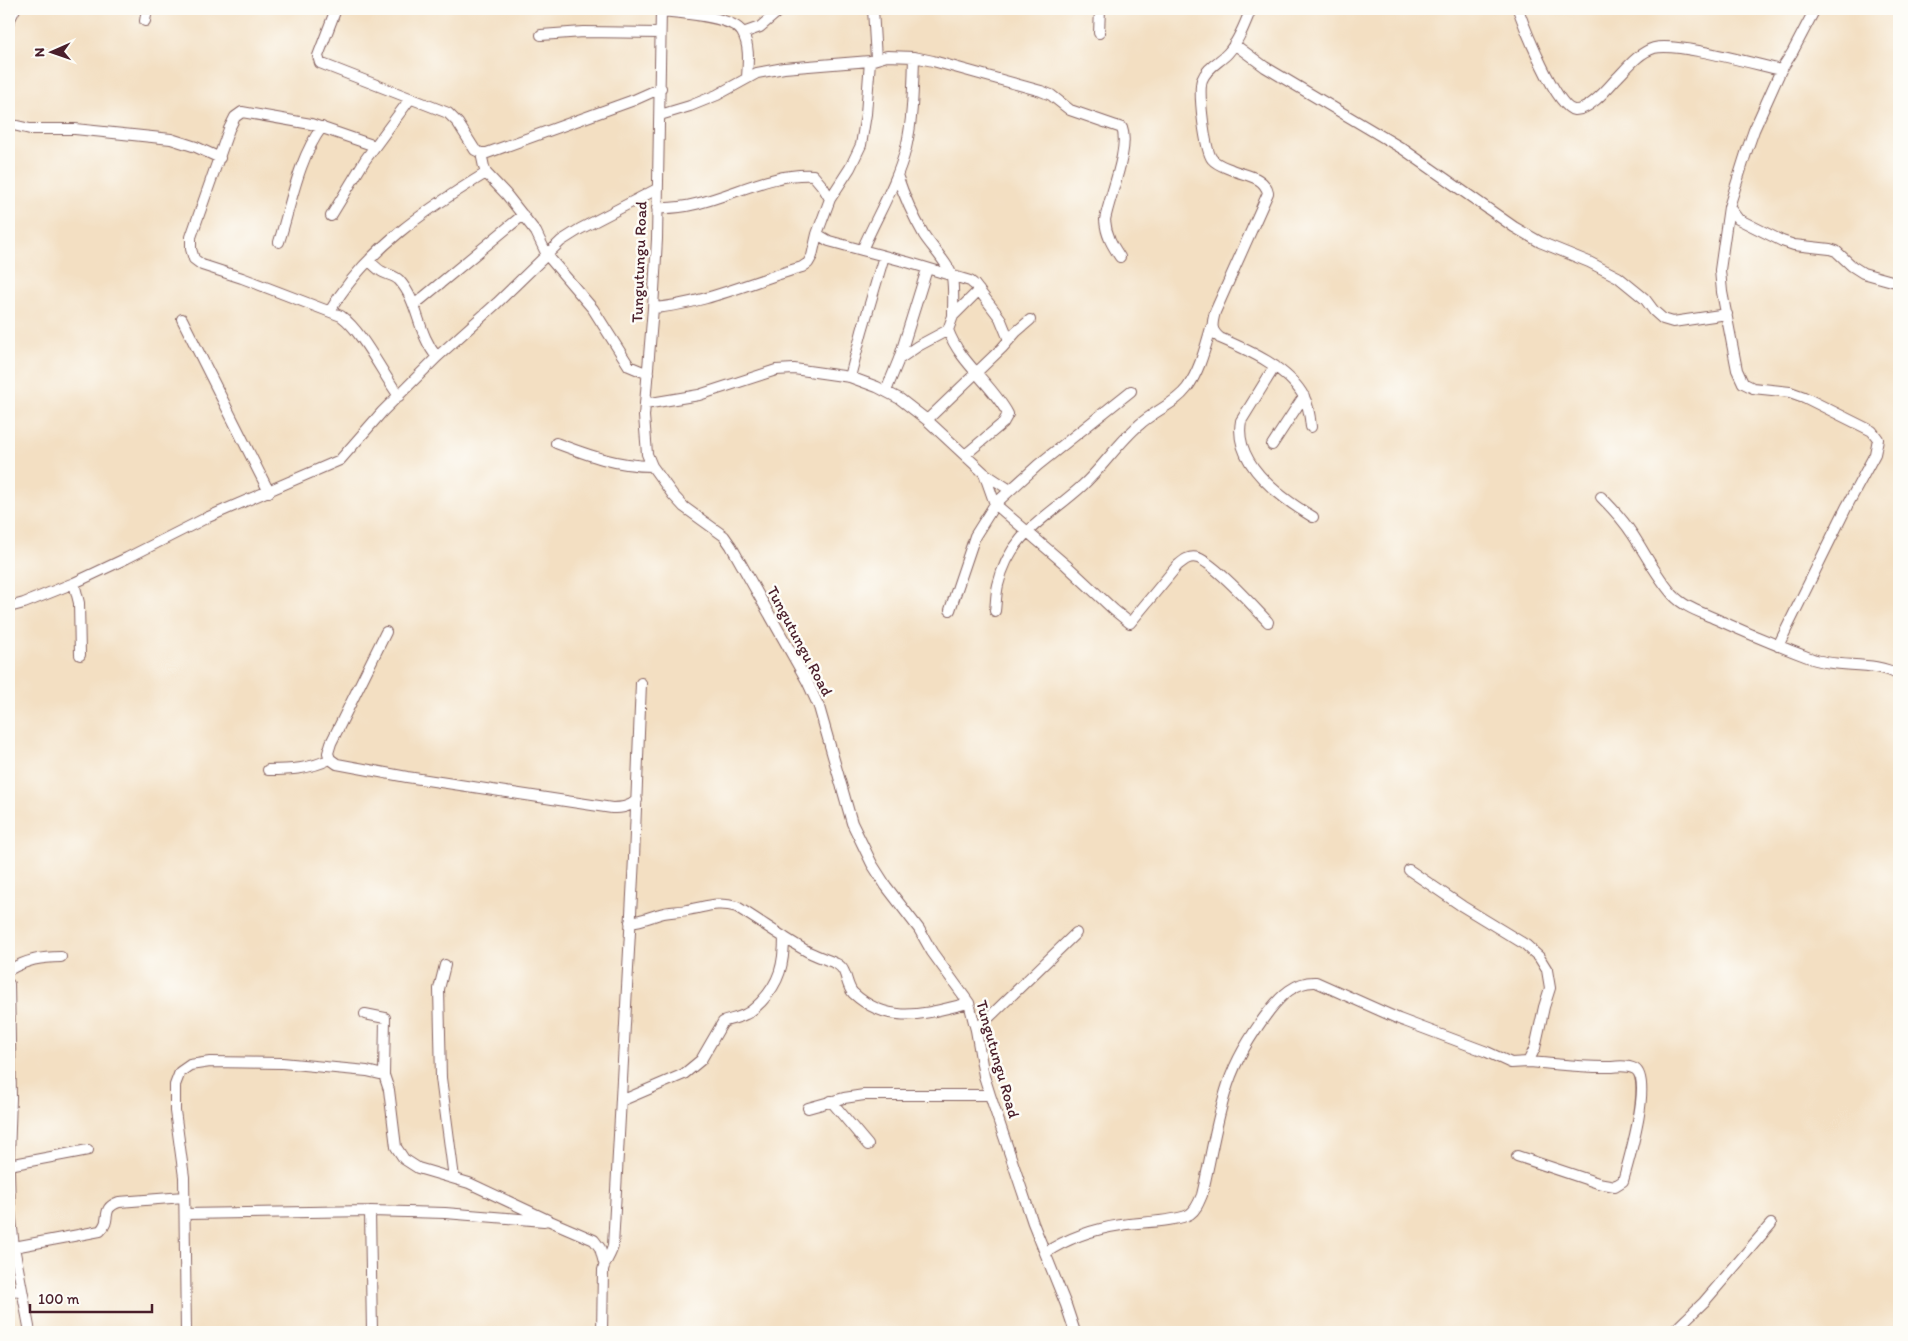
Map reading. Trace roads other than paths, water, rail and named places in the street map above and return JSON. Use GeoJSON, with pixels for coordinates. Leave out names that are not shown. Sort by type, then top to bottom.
{"type":"FeatureCollection","features":[{"type":"Feature","properties":{"kind":"street"},"geometry":{"type":"LineString","coordinates":[[9,21],[15,9]]}},
{"type":"Feature","properties":{"kind":"street"},"geometry":{"type":"LineString","coordinates":[[145,21],[147,9]]}},
{"type":"Feature","properties":{"kind":"street"},"geometry":{"type":"LineString","coordinates":[[336,9],[318,56],[320,63],[448,113],[458,123],[475,150],[481,153],[493,151],[634,100],[661,88]]}},
{"type":"Feature","properties":{"kind":"street"},"geometry":{"type":"LineString","coordinates":[[742,33],[760,27],[781,9]]}},
{"type":"Feature","properties":{"kind":"street"},"geometry":{"type":"LineString","coordinates":[[654,308],[688,303],[802,267],[808,263],[812,256],[817,234],[830,199],[850,168],[860,145],[873,60],[872,9]]}},
{"type":"Feature","properties":{"kind":"street"},"geometry":{"type":"LineString","coordinates":[[1099,33],[1100,9]]}},
{"type":"Feature","properties":{"kind":"street"},"geometry":{"type":"LineString","coordinates":[[996,611],[998,585],[1004,566],[1010,553],[1027,531],[1082,486],[1138,426],[1174,401],[1187,388],[1200,361],[1215,312],[1268,192],[1266,185],[1259,179],[1218,164],[1212,159],[1207,148],[1201,104],[1202,80],[1208,70],[1227,54],[1234,44],[1251,9]]}},
{"type":"Feature","properties":{"kind":"street"},"geometry":{"type":"LineString","coordinates":[[1518,9],[1541,64],[1562,100],[1570,109],[1580,109],[1593,102],[1634,60],[1646,51],[1656,48],[1688,50],[1781,70]]}},
{"type":"Feature","properties":{"kind":"street"},"geometry":{"type":"LineString","coordinates":[[1778,646],[1797,605],[1875,454],[1878,439],[1872,431],[1804,397],[1790,392],[1754,388],[1743,383],[1736,370],[1720,270],[1729,207],[1754,130],[1781,70],[1815,9]]}},
{"type":"Feature","properties":{"kind":"street"},"geometry":{"type":"LineString","coordinates":[[661,10],[725,21],[738,27],[746,45],[748,77]]}},
{"type":"Feature","properties":{"kind":"street","name":"Tungutungu Road"},"geometry":{"type":"LineString","coordinates":[[661,10],[661,88],[654,308],[644,432],[647,454],[659,478],[684,506],[724,536],[731,546],[807,681],[818,707],[852,823],[872,864],[886,886],[920,929],[932,952],[969,1004],[976,1030],[984,1076],[990,1095],[1033,1223],[1075,1332]]}},
{"type":"Feature","properties":{"kind":"street"},"geometry":{"type":"LineString","coordinates":[[541,35],[583,32],[660,34]]}},
{"type":"Feature","properties":{"kind":"street"},"geometry":{"type":"LineString","coordinates":[[1234,44],[1265,68],[1402,148],[1514,227],[1549,246],[1589,262],[1618,277],[1646,299],[1654,311],[1663,319],[1672,322],[1727,314]]}},
{"type":"Feature","properties":{"kind":"street"},"geometry":{"type":"LineString","coordinates":[[660,115],[718,95],[757,73],[784,68],[873,60],[887,56],[914,57],[1041,91],[1070,110],[1122,128],[1125,136],[1123,148],[1106,220],[1106,230],[1111,244],[1120,257]]}},
{"type":"Feature","properties":{"kind":"street"},"geometry":{"type":"LineString","coordinates":[[862,250],[897,175],[906,148],[913,111],[914,57]]}},
{"type":"Feature","properties":{"kind":"street"},"geometry":{"type":"LineString","coordinates":[[331,216],[374,146],[410,99]]}},
{"type":"Feature","properties":{"kind":"street"},"geometry":{"type":"LineString","coordinates":[[374,146],[322,127],[242,112],[235,117],[229,129],[191,237],[191,249],[194,259],[202,265],[242,278],[341,316],[349,322],[399,396]]}},
{"type":"Feature","properties":{"kind":"street"},"geometry":{"type":"LineString","coordinates":[[9,124],[30,129],[75,129],[171,139],[196,147],[220,158]]}},
{"type":"Feature","properties":{"kind":"street"},"geometry":{"type":"LineString","coordinates":[[278,242],[304,162],[310,147],[322,127]]}},
{"type":"Feature","properties":{"kind":"street"},"geometry":{"type":"LineString","coordinates":[[481,153],[486,173],[536,232],[547,255],[593,309],[629,366],[648,374]]}},
{"type":"Feature","properties":{"kind":"street"},"geometry":{"type":"LineString","coordinates":[[330,311],[343,290],[388,242],[451,194],[486,173]]}},
{"type":"Feature","properties":{"kind":"street"},"geometry":{"type":"LineString","coordinates":[[657,208],[683,208],[763,182],[798,174],[813,174],[830,199]]}},
{"type":"Feature","properties":{"kind":"street"},"geometry":{"type":"LineString","coordinates":[[897,175],[906,202],[916,222],[949,269],[952,277],[953,316],[948,330],[918,346],[899,359]]}},
{"type":"Feature","properties":{"kind":"street"},"geometry":{"type":"LineString","coordinates":[[9,607],[74,583],[206,518],[340,460],[382,412],[437,357],[497,303],[560,241],[580,228],[657,189]]}},
{"type":"Feature","properties":{"kind":"street"},"geometry":{"type":"LineString","coordinates":[[1729,207],[1738,219],[1782,240],[1794,245],[1836,251],[1852,266],[1863,273],[1899,283]]}},
{"type":"Feature","properties":{"kind":"street"},"geometry":{"type":"LineString","coordinates":[[414,305],[523,215]]}},
{"type":"Feature","properties":{"kind":"street"},"geometry":{"type":"LineString","coordinates":[[817,234],[829,241],[970,281],[1000,318],[1009,340]]}},
{"type":"Feature","properties":{"kind":"street"},"geometry":{"type":"LineString","coordinates":[[850,377],[884,256]]}},
{"type":"Feature","properties":{"kind":"street"},"geometry":{"type":"LineString","coordinates":[[369,261],[381,271],[398,279],[414,305],[424,338],[437,357]]}},
{"type":"Feature","properties":{"kind":"street"},"geometry":{"type":"LineString","coordinates":[[886,391],[899,359],[927,269]]}},
{"type":"Feature","properties":{"kind":"street"},"geometry":{"type":"LineString","coordinates":[[953,316],[979,290]]}},
{"type":"Feature","properties":{"kind":"street"},"geometry":{"type":"LineString","coordinates":[[182,319],[269,492]]}},
{"type":"Feature","properties":{"kind":"street"},"geometry":{"type":"LineString","coordinates":[[927,420],[1030,320]]}},
{"type":"Feature","properties":{"kind":"street"},"geometry":{"type":"LineString","coordinates":[[1211,328],[1214,334],[1220,338],[1257,355],[1275,366],[1293,382],[1304,396],[1309,411],[1311,427]]}},
{"type":"Feature","properties":{"kind":"street"},"geometry":{"type":"LineString","coordinates":[[948,330],[955,344],[1008,414],[1003,423],[965,454]]}},
{"type":"Feature","properties":{"kind":"street"},"geometry":{"type":"LineString","coordinates":[[1275,366],[1241,421],[1239,431],[1241,443],[1260,476],[1284,498],[1314,517]]}},
{"type":"Feature","properties":{"kind":"street"},"geometry":{"type":"LineString","coordinates":[[645,404],[699,395],[776,370],[794,368],[850,377],[886,391],[927,420],[984,472],[1010,490]]}},
{"type":"Feature","properties":{"kind":"street"},"geometry":{"type":"LineString","coordinates":[[950,610],[975,536],[995,504],[1131,391]]}},
{"type":"Feature","properties":{"kind":"street"},"geometry":{"type":"LineString","coordinates":[[1272,445],[1304,396]]}},
{"type":"Feature","properties":{"kind":"street"},"geometry":{"type":"LineString","coordinates":[[556,442],[614,463],[627,466],[652,466]]}},
{"type":"Feature","properties":{"kind":"street"},"geometry":{"type":"LineString","coordinates":[[984,472],[995,504],[1130,622],[1177,566],[1183,560],[1191,557],[1202,560],[1223,577],[1268,622]]}},
{"type":"Feature","properties":{"kind":"street"},"geometry":{"type":"LineString","coordinates":[[1601,497],[1617,513],[1674,596],[1689,606],[1745,633],[1813,660],[1840,665],[1880,668],[1899,675]]}},
{"type":"Feature","properties":{"kind":"street"},"geometry":{"type":"LineString","coordinates":[[74,583],[79,603],[80,655]]}},
{"type":"Feature","properties":{"kind":"street"},"geometry":{"type":"LineString","coordinates":[[386,632],[331,743],[328,753],[330,759],[338,764],[407,777],[612,808],[630,806],[637,800]]}},
{"type":"Feature","properties":{"kind":"street"},"geometry":{"type":"LineString","coordinates":[[604,1263],[611,1253],[613,1246],[637,800],[641,683]]}},
{"type":"Feature","properties":{"kind":"street"},"geometry":{"type":"LineString","coordinates":[[268,770],[304,768],[318,765],[330,759]]}},
{"type":"Feature","properties":{"kind":"street"},"geometry":{"type":"LineString","coordinates":[[1408,870],[1526,945],[1539,957],[1547,970],[1550,988],[1535,1048],[1528,1062]]}},
{"type":"Feature","properties":{"kind":"street"},"geometry":{"type":"LineString","coordinates":[[630,922],[662,914],[725,904],[737,907],[807,951],[843,968],[848,986],[852,991],[865,1003],[885,1013],[913,1015],[969,1004]]}},
{"type":"Feature","properties":{"kind":"street"},"geometry":{"type":"LineString","coordinates":[[976,1030],[1076,933]]}},
{"type":"Feature","properties":{"kind":"street"},"geometry":{"type":"LineString","coordinates":[[621,1101],[684,1074],[701,1060],[723,1022],[747,1014],[757,1006],[772,990],[781,969],[784,954],[784,937]]}},
{"type":"Feature","properties":{"kind":"street"},"geometry":{"type":"LineString","coordinates":[[9,970],[35,958],[61,957]]}},
{"type":"Feature","properties":{"kind":"street"},"geometry":{"type":"LineString","coordinates":[[445,965],[439,989],[441,1078],[454,1178]]}},
{"type":"Feature","properties":{"kind":"street"},"geometry":{"type":"LineString","coordinates":[[1046,1253],[1094,1230],[1178,1218],[1189,1214],[1197,1206],[1202,1195],[1228,1082],[1242,1053],[1260,1022],[1279,999],[1300,984],[1308,982],[1316,982],[1398,1019],[1487,1052],[1510,1063],[1528,1062],[1584,1067],[1622,1066],[1635,1069],[1640,1074],[1641,1101],[1638,1122],[1623,1181],[1615,1186],[1598,1183],[1517,1156]]}},
{"type":"Feature","properties":{"kind":"street"},"geometry":{"type":"LineString","coordinates":[[9,984],[9,1157]]}},
{"type":"Feature","properties":{"kind":"street"},"geometry":{"type":"LineString","coordinates":[[365,1014],[385,1018],[384,1075],[389,1090],[396,1147],[404,1158],[418,1168],[469,1183],[594,1240],[600,1248],[604,1263],[602,1277],[602,1332]]}},
{"type":"Feature","properties":{"kind":"street"},"geometry":{"type":"LineString","coordinates":[[186,1332],[184,1177],[175,1111],[175,1085],[180,1072],[190,1065],[210,1062],[282,1063],[368,1071],[384,1075]]}},
{"type":"Feature","properties":{"kind":"street"},"geometry":{"type":"LineString","coordinates":[[808,1108],[831,1101],[864,1095],[990,1095]]}},
{"type":"Feature","properties":{"kind":"street"},"geometry":{"type":"LineString","coordinates":[[831,1101],[868,1144]]}},
{"type":"Feature","properties":{"kind":"street"},"geometry":{"type":"LineString","coordinates":[[9,1165],[88,1150]]}},
{"type":"Feature","properties":{"kind":"street"},"geometry":{"type":"LineString","coordinates":[[9,1171],[10,1210],[14,1247],[30,1332]]}},
{"type":"Feature","properties":{"kind":"street"},"geometry":{"type":"LineString","coordinates":[[14,1247],[100,1231],[105,1227],[107,1210],[110,1205],[119,1202],[184,1197]]}},
{"type":"Feature","properties":{"kind":"street"},"geometry":{"type":"LineString","coordinates":[[185,1214],[370,1211],[445,1213],[550,1221]]}},
{"type":"Feature","properties":{"kind":"street"},"geometry":{"type":"LineString","coordinates":[[370,1211],[372,1332]]}},
{"type":"Feature","properties":{"kind":"street"},"geometry":{"type":"LineString","coordinates":[[1673,1332],[1704,1302],[1771,1224]]}},
{"type":"Feature","properties":{"kind":"street"},"geometry":{"type":"LineString","coordinates":[[9,1291],[22,1290]]}}]}
